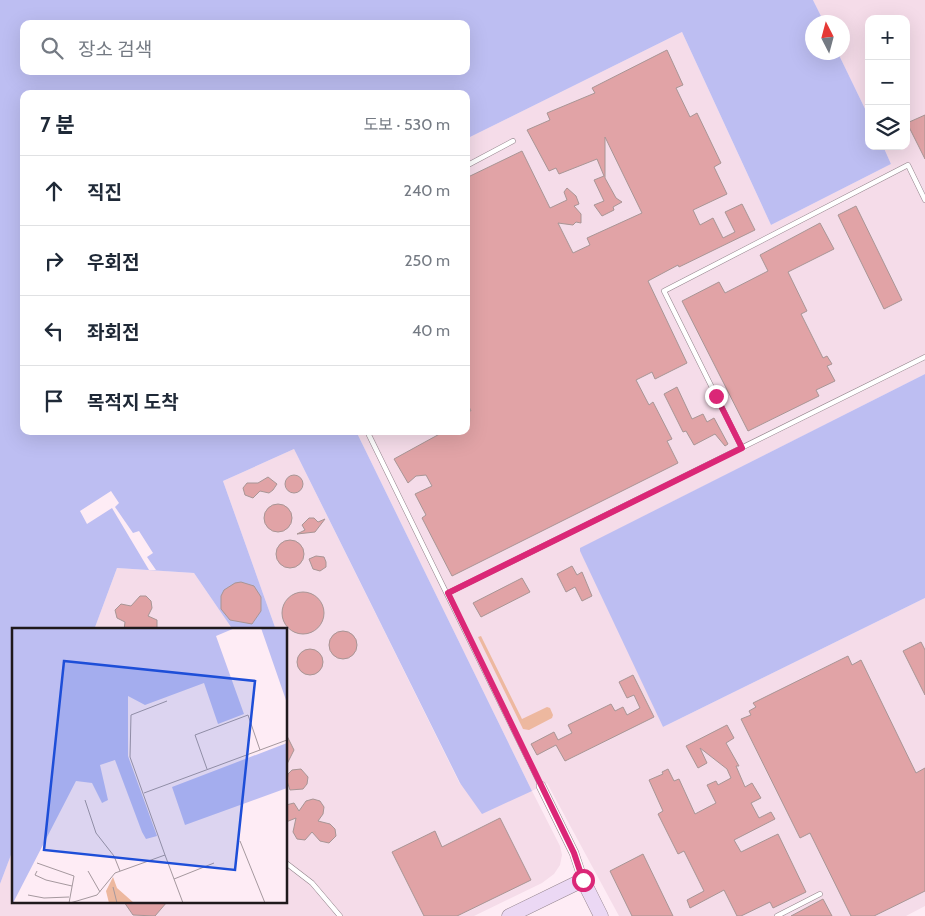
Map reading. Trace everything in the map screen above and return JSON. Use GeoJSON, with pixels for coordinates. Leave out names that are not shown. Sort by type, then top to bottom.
{"type":"FeatureCollection","features":[{"type":"Feature","properties":{"kind":"main road"},"geometry":{"type":"LineString","coordinates":[[509,916],[583,880],[601,916]]}},
{"type":"Feature","properties":{"kind":"street"},"geometry":{"type":"LineString","coordinates":[[541,786],[574,853],[583,880]]}},
{"type":"Feature","properties":{"kind":"lane"},"geometry":{"type":"LineString","coordinates":[[470,164],[513,142]]}},
{"type":"Feature","properties":{"kind":"lane"},"geometry":{"type":"LineString","coordinates":[[742,448],[664,291],[908,165],[925,200]]}},
{"type":"Feature","properties":{"kind":"lane"},"geometry":{"type":"LineString","coordinates":[[448,593],[925,357]]}},
{"type":"Feature","properties":{"kind":"lane"},"geometry":{"type":"LineString","coordinates":[[368,435],[448,593],[541,786]]}},
{"type":"Feature","properties":{"kind":"lane"},"geometry":{"type":"LineString","coordinates":[[288,865],[312,883],[340,916]]}},
{"type":"Feature","properties":{"kind":"lane"},"geometry":{"type":"LineString","coordinates":[[777,916],[820,894]]}},
{"type":"Feature","properties":{"kind":"shaded area"},"geometry":{"type":"Polygon","coordinates":[[[813,0],[925,0],[925,374],[581,548],[663,727],[925,598],[925,906],[906,916],[619,916],[547,783],[532,791],[358,435],[470,435],[470,137],[682,32],[771,225],[891,164],[885,150],[910,150],[910,15],[865,15],[865,109],[841,60],[850,60],[850,15],[820,15],[813,0]]]}},
{"type":"Feature","properties":{"kind":"shaded area"},"geometry":{"type":"Polygon","coordinates":[[[294,449],[460,784],[532,791],[560,846],[562,855],[560,865],[554,874],[542,883],[474,916],[0,916],[0,884],[12,852],[12,904],[288,904],[288,628],[275,628],[223,481],[294,449]]]}},
{"type":"Feature","properties":{"kind":"shaded area"},"geometry":{"type":"Polygon","coordinates":[[[117,568],[194,573],[232,628],[95,628],[117,568]]]}},
{"type":"Feature","properties":{"kind":"shaded area"},"geometry":{"type":"Polygon","coordinates":[[[481,636],[522,719],[547,707],[550,708],[553,715],[552,718],[529,730],[523,729],[478,637],[481,636]]]}},
{"type":"Feature","properties":{"kind":"water"},"geometry":{"type":"Polygon","coordinates":[[[0,0],[813,0],[820,15],[805,15],[805,60],[841,60],[865,109],[865,150],[885,150],[891,164],[771,225],[682,32],[470,137],[470,90],[20,90],[20,435],[358,435],[532,791],[482,814],[460,783],[294,449],[223,481],[275,628],[232,628],[194,573],[117,568],[95,628],[12,628],[12,852],[0,884],[0,0]]]}},
{"type":"Feature","properties":{"kind":"water"},"geometry":{"type":"Polygon","coordinates":[[[925,374],[925,598],[663,727],[580,548],[925,374]]]}},
{"type":"Feature","properties":{"kind":"pier"},"geometry":{"type":"Polygon","coordinates":[[[111,491],[119,503],[115,507],[133,533],[139,531],[153,553],[147,557],[156,570],[149,570],[112,508],[87,524],[80,511],[111,491]]]}},
{"type":"Feature","properties":{"kind":"building"},"geometry":{"type":"Polygon","coordinates":[[[667,50],[683,85],[676,88],[690,117],[697,113],[721,163],[714,167],[727,194],[693,210],[700,225],[713,218],[723,238],[735,232],[725,212],[742,204],[755,230],[679,267],[678,265],[648,281],[687,363],[655,379],[652,372],[636,380],[649,405],[653,402],[672,439],[667,441],[678,463],[452,576],[422,518],[426,515],[415,494],[432,486],[426,475],[416,476],[408,483],[394,459],[438,435],[470,435],[470,176],[522,151],[550,208],[567,200],[564,192],[567,188],[576,196],[579,204],[574,206],[581,214],[581,223],[576,222],[573,225],[558,223],[573,253],[590,245],[587,238],[642,213],[605,137],[605,178],[616,198],[622,202],[613,207],[614,210],[602,216],[594,205],[604,201],[594,180],[604,176],[597,159],[559,174],[556,168],[549,171],[527,130],[550,120],[547,113],[595,93],[592,88],[667,50]]]}},
{"type":"Feature","properties":{"kind":"building"},"geometry":{"type":"Polygon","coordinates":[[[925,115],[925,159],[910,129],[910,122],[925,115]]]}},
{"type":"Feature","properties":{"kind":"building"},"geometry":{"type":"Polygon","coordinates":[[[856,206],[902,300],[884,309],[838,215],[856,206]]]}},
{"type":"Feature","properties":{"kind":"building"},"geometry":{"type":"Polygon","coordinates":[[[820,223],[834,249],[788,272],[807,311],[801,314],[823,358],[827,356],[832,364],[827,366],[835,381],[816,390],[819,396],[748,431],[682,301],[719,282],[725,293],[768,271],[760,255],[820,223]]]}},
{"type":"Feature","properties":{"kind":"building"},"geometry":{"type":"Polygon","coordinates":[[[677,387],[692,419],[703,414],[707,422],[714,418],[728,444],[725,446],[715,434],[694,445],[686,431],[683,432],[664,394],[677,387]]]}},
{"type":"Feature","properties":{"kind":"building"},"geometry":{"type":"Polygon","coordinates":[[[290,475],[298,475],[303,480],[301,491],[290,493],[285,488],[285,480],[290,475]]]}},
{"type":"Feature","properties":{"kind":"building"},"geometry":{"type":"Polygon","coordinates":[[[268,477],[277,484],[273,490],[269,493],[260,491],[253,498],[245,495],[243,488],[247,483],[258,483],[268,477]]]}},
{"type":"Feature","properties":{"kind":"building"},"geometry":{"type":"Polygon","coordinates":[[[278,504],[288,508],[292,518],[288,528],[278,532],[268,528],[264,518],[268,508],[278,504]]]}},
{"type":"Feature","properties":{"kind":"building"},"geometry":{"type":"Polygon","coordinates":[[[309,518],[314,518],[318,522],[325,519],[315,532],[297,534],[305,530],[302,525],[309,518]]]}},
{"type":"Feature","properties":{"kind":"building"},"geometry":{"type":"Polygon","coordinates":[[[290,540],[300,544],[304,554],[300,564],[290,568],[280,564],[276,554],[280,544],[290,540]]]}},
{"type":"Feature","properties":{"kind":"building"},"geometry":{"type":"Polygon","coordinates":[[[316,556],[324,557],[326,562],[326,567],[320,571],[313,569],[309,559],[316,556]]]}},
{"type":"Feature","properties":{"kind":"building"},"geometry":{"type":"Polygon","coordinates":[[[572,566],[577,575],[582,572],[592,596],[582,601],[575,587],[566,592],[557,574],[572,566]]]}},
{"type":"Feature","properties":{"kind":"building"},"geometry":{"type":"Polygon","coordinates":[[[522,578],[530,592],[481,617],[473,603],[522,578]]]}},
{"type":"Feature","properties":{"kind":"building"},"geometry":{"type":"Polygon","coordinates":[[[241,582],[254,586],[261,597],[261,611],[252,624],[230,620],[221,609],[221,596],[224,590],[235,583],[241,582]]]}},
{"type":"Feature","properties":{"kind":"building"},"geometry":{"type":"Polygon","coordinates":[[[303,592],[318,598],[324,613],[318,628],[303,634],[288,628],[282,613],[288,598],[303,592]]]}},
{"type":"Feature","properties":{"kind":"building"},"geometry":{"type":"Polygon","coordinates":[[[140,596],[146,596],[151,601],[152,608],[148,616],[157,620],[157,628],[124,628],[125,622],[117,618],[115,610],[121,604],[131,606],[140,596]]]}},
{"type":"Feature","properties":{"kind":"building"},"geometry":{"type":"Polygon","coordinates":[[[343,631],[353,635],[357,645],[353,655],[343,659],[333,655],[329,645],[333,635],[343,631]]]}},
{"type":"Feature","properties":{"kind":"building"},"geometry":{"type":"Polygon","coordinates":[[[921,642],[925,650],[925,695],[903,651],[921,642]]]}},
{"type":"Feature","properties":{"kind":"building"},"geometry":{"type":"Polygon","coordinates":[[[310,649],[320,652],[323,662],[320,672],[310,675],[300,672],[297,662],[300,652],[310,649]]]}},
{"type":"Feature","properties":{"kind":"building"},"geometry":{"type":"Polygon","coordinates":[[[848,656],[852,665],[861,660],[916,773],[925,768],[925,891],[874,916],[851,916],[810,833],[800,838],[741,719],[751,715],[749,711],[756,707],[753,703],[848,656]]]}},
{"type":"Feature","properties":{"kind":"building"},"geometry":{"type":"Polygon","coordinates":[[[633,675],[654,717],[565,761],[556,745],[537,755],[531,744],[554,732],[558,740],[572,733],[568,725],[611,704],[615,711],[623,707],[627,715],[640,708],[634,695],[627,698],[619,682],[633,675]]]}},
{"type":"Feature","properties":{"kind":"building"},"geometry":{"type":"Polygon","coordinates":[[[727,725],[734,738],[726,743],[739,766],[736,766],[745,787],[752,783],[761,798],[751,803],[759,818],[771,812],[775,819],[734,840],[741,852],[778,834],[806,892],[773,908],[770,902],[741,916],[737,916],[724,890],[690,908],[687,900],[704,891],[684,851],[678,854],[658,814],[663,811],[649,780],[663,774],[662,772],[668,769],[674,781],[679,779],[695,814],[716,803],[707,785],[716,781],[718,785],[731,778],[727,769],[700,748],[707,763],[698,768],[686,746],[727,725]]]}},
{"type":"Feature","properties":{"kind":"building"},"geometry":{"type":"Polygon","coordinates":[[[288,738],[294,750],[288,762],[288,738]]]}},
{"type":"Feature","properties":{"kind":"building"},"geometry":{"type":"Polygon","coordinates":[[[301,769],[308,777],[307,784],[303,789],[290,790],[288,774],[292,770],[301,769]]]}},
{"type":"Feature","properties":{"kind":"building"},"geometry":{"type":"Polygon","coordinates":[[[313,799],[320,801],[324,807],[323,814],[318,821],[330,824],[335,829],[336,836],[329,843],[320,841],[312,832],[305,840],[297,839],[293,832],[296,818],[288,821],[288,804],[294,803],[299,811],[306,801],[313,799]]]}},
{"type":"Feature","properties":{"kind":"building"},"geometry":{"type":"Polygon","coordinates":[[[500,818],[531,880],[457,916],[424,916],[392,852],[435,831],[442,847],[500,818]]]}},
{"type":"Feature","properties":{"kind":"building"},"geometry":{"type":"Polygon","coordinates":[[[643,854],[673,916],[632,916],[610,871],[643,854]]]}},
{"type":"Feature","properties":{"kind":"building"},"geometry":{"type":"Polygon","coordinates":[[[823,899],[832,916],[791,916],[823,899]]]}},
{"type":"Feature","properties":{"kind":"building"},"geometry":{"type":"Polygon","coordinates":[[[125,904],[165,904],[155,916],[133,915],[125,904]]]}},
{"type":"Feature","properties":{"kind":"route"},"geometry":{"type":"LineString","coordinates":[[583,880],[574,853],[448,593],[742,448],[716,396]]}}]}
